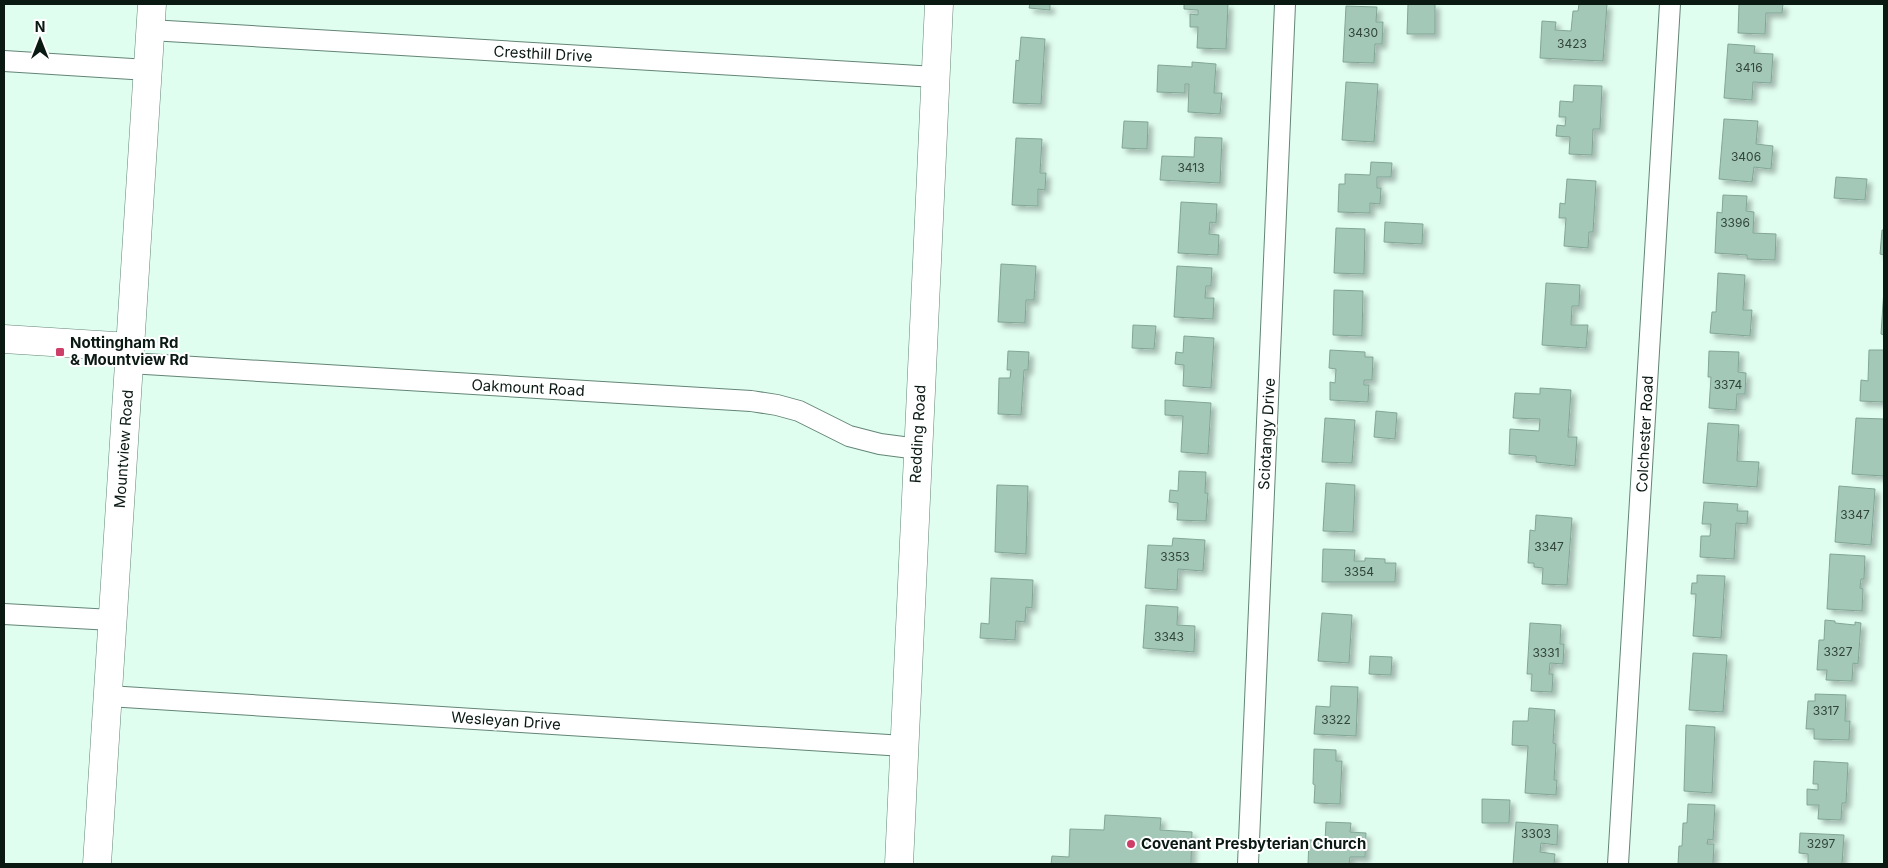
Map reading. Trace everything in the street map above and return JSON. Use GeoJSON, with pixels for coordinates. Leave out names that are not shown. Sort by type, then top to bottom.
{"type":"FeatureCollection","features":[{"type":"Feature","properties":{"kind":"street","name":"Redding Road"},"geometry":{"type":"LineString","coordinates":[[899,864],[939,4]]}},
{"type":"Feature","properties":{"kind":"street","name":"Sciotangy Drive"},"geometry":{"type":"LineString","coordinates":[[1248,864],[1285,4]]}},
{"type":"Feature","properties":{"kind":"street","name":"Colchester Road"},"geometry":{"type":"LineString","coordinates":[[1618,864],[1670,4]]}},
{"type":"Feature","properties":{"kind":"street","name":"Cresthill Drive"},"geometry":{"type":"LineString","coordinates":[[151,17],[935,77]]}},
{"type":"Feature","properties":{"kind":"street","name":"Mountview Road"},"geometry":{"type":"LineString","coordinates":[[97,864],[151,17]]}},
{"type":"Feature","properties":{"kind":"street"},"geometry":{"type":"LineString","coordinates":[[4,61],[148,70]]}},
{"type":"Feature","properties":{"kind":"street"},"geometry":{"type":"LineString","coordinates":[[4,339],[130,355]]}},
{"type":"Feature","properties":{"kind":"street","name":"Oakmount Road"},"geometry":{"type":"LineString","coordinates":[[130,355],[777,404],[799,411],[849,436],[885,445],[918,449]]}},
{"type":"Feature","properties":{"kind":"street"},"geometry":{"type":"LineString","coordinates":[[4,614],[112,620]]}},
{"type":"Feature","properties":{"kind":"street","name":"Wesleyan Drive"},"geometry":{"type":"LineString","coordinates":[[108,696],[904,746]]}},
{"type":"Feature","properties":{"kind":"building"},"geometry":{"type":"Polygon","coordinates":[[[1030,4],[1050,4],[1050,10],[1029,8],[1030,4]]]}},
{"type":"Feature","properties":{"kind":"building"},"geometry":{"type":"Polygon","coordinates":[[[1184,4],[1228,4],[1226,49],[1197,48],[1198,27],[1190,27],[1190,14],[1198,15],[1198,10],[1184,9],[1184,4]]]}},
{"type":"Feature","properties":{"kind":"building"},"geometry":{"type":"Polygon","coordinates":[[[1408,4],[1435,4],[1435,34],[1407,34],[1408,4]]]}},
{"type":"Feature","properties":{"kind":"building"},"geometry":{"type":"Polygon","coordinates":[[[1579,4],[1607,4],[1603,61],[1540,58],[1542,21],[1556,22],[1555,30],[1571,31],[1573,11],[1578,11],[1579,4]]]}},
{"type":"Feature","properties":{"kind":"building"},"geometry":{"type":"Polygon","coordinates":[[[1739,4],[1783,4],[1782,13],[1766,13],[1765,34],[1738,33],[1739,4]]]}},
{"type":"Feature","properties":{"kind":"building"},"geometry":{"type":"Polygon","coordinates":[[[1346,6],[1377,7],[1376,22],[1383,22],[1382,44],[1375,44],[1374,63],[1343,62],[1346,6]]]}},
{"type":"Feature","properties":{"kind":"building"},"geometry":{"type":"Polygon","coordinates":[[[1021,37],[1045,39],[1041,104],[1013,103],[1016,60],[1019,61],[1021,37]]]}},
{"type":"Feature","properties":{"kind":"building"},"geometry":{"type":"Polygon","coordinates":[[[1728,44],[1755,46],[1754,53],[1773,54],[1771,83],[1753,82],[1752,100],[1724,98],[1728,44]]]}},
{"type":"Feature","properties":{"kind":"building"},"geometry":{"type":"Polygon","coordinates":[[[1192,62],[1216,64],[1214,93],[1222,93],[1220,114],[1188,112],[1189,84],[1185,84],[1185,93],[1157,92],[1158,65],[1192,67],[1192,62]]]}},
{"type":"Feature","properties":{"kind":"building"},"geometry":{"type":"Polygon","coordinates":[[[1346,82],[1378,84],[1374,142],[1342,140],[1346,82]]]}},
{"type":"Feature","properties":{"kind":"building"},"geometry":{"type":"Polygon","coordinates":[[[1574,85],[1602,86],[1600,129],[1593,129],[1592,155],[1569,154],[1570,137],[1556,136],[1557,125],[1565,126],[1566,117],[1559,117],[1560,101],[1573,102],[1574,85]]]}},
{"type":"Feature","properties":{"kind":"building"},"geometry":{"type":"Polygon","coordinates":[[[1724,119],[1758,121],[1756,144],[1773,146],[1771,169],[1754,167],[1752,182],[1719,179],[1724,119]]]}},
{"type":"Feature","properties":{"kind":"building"},"geometry":{"type":"Polygon","coordinates":[[[1124,121],[1148,122],[1147,149],[1122,148],[1124,121]]]}},
{"type":"Feature","properties":{"kind":"building"},"geometry":{"type":"Polygon","coordinates":[[[1195,137],[1222,138],[1220,183],[1160,180],[1162,156],[1194,157],[1195,137]]]}},
{"type":"Feature","properties":{"kind":"building"},"geometry":{"type":"Polygon","coordinates":[[[1016,138],[1042,139],[1040,173],[1046,173],[1045,190],[1038,189],[1038,206],[1012,205],[1016,138]]]}},
{"type":"Feature","properties":{"kind":"building"},"geometry":{"type":"Polygon","coordinates":[[[1371,162],[1392,163],[1391,177],[1377,177],[1377,188],[1381,188],[1380,204],[1370,203],[1370,213],[1338,212],[1339,184],[1345,184],[1345,174],[1370,175],[1371,162]]]}},
{"type":"Feature","properties":{"kind":"building"},"geometry":{"type":"Polygon","coordinates":[[[1836,177],[1867,179],[1865,200],[1834,198],[1836,177]]]}},
{"type":"Feature","properties":{"kind":"building"},"geometry":{"type":"Polygon","coordinates":[[[1567,179],[1596,181],[1593,232],[1589,232],[1588,248],[1564,246],[1566,218],[1559,218],[1560,203],[1565,204],[1567,179]]]}},
{"type":"Feature","properties":{"kind":"building"},"geometry":{"type":"Polygon","coordinates":[[[1723,195],[1747,196],[1746,211],[1754,212],[1753,233],[1776,234],[1775,260],[1747,259],[1747,255],[1715,253],[1717,212],[1722,213],[1723,195]]]}},
{"type":"Feature","properties":{"kind":"building"},"geometry":{"type":"Polygon","coordinates":[[[1181,202],[1217,204],[1216,223],[1210,222],[1209,234],[1219,235],[1218,255],[1178,253],[1181,202]]]}},
{"type":"Feature","properties":{"kind":"building"},"geometry":{"type":"Polygon","coordinates":[[[1385,222],[1423,224],[1422,244],[1384,242],[1385,222]]]}},
{"type":"Feature","properties":{"kind":"building"},"geometry":{"type":"Polygon","coordinates":[[[1336,228],[1365,229],[1364,274],[1334,273],[1336,228]]]}},
{"type":"Feature","properties":{"kind":"building"},"geometry":{"type":"Polygon","coordinates":[[[1882,230],[1884,230],[1884,255],[1880,254],[1882,230]]]}},
{"type":"Feature","properties":{"kind":"building"},"geometry":{"type":"Polygon","coordinates":[[[1001,264],[1036,266],[1034,300],[1026,300],[1025,323],[998,322],[1001,264]]]}},
{"type":"Feature","properties":{"kind":"building"},"geometry":{"type":"Polygon","coordinates":[[[1177,266],[1212,268],[1211,286],[1206,286],[1205,298],[1214,298],[1213,319],[1174,317],[1177,266]]]}},
{"type":"Feature","properties":{"kind":"building"},"geometry":{"type":"Polygon","coordinates":[[[1718,273],[1745,275],[1743,310],[1752,310],[1750,336],[1710,333],[1712,312],[1716,312],[1718,273]]]}},
{"type":"Feature","properties":{"kind":"building"},"geometry":{"type":"Polygon","coordinates":[[[1546,283],[1580,285],[1579,306],[1572,306],[1571,325],[1588,325],[1586,348],[1542,345],[1546,283]]]}},
{"type":"Feature","properties":{"kind":"building"},"geometry":{"type":"Polygon","coordinates":[[[1884,289],[1884,335],[1881,334],[1884,289]]]}},
{"type":"Feature","properties":{"kind":"building"},"geometry":{"type":"Polygon","coordinates":[[[1334,290],[1363,291],[1362,336],[1333,335],[1334,290]]]}},
{"type":"Feature","properties":{"kind":"building"},"geometry":{"type":"Polygon","coordinates":[[[1133,325],[1156,326],[1154,349],[1132,348],[1133,325]]]}},
{"type":"Feature","properties":{"kind":"building"},"geometry":{"type":"Polygon","coordinates":[[[1184,336],[1214,338],[1211,388],[1183,386],[1184,365],[1175,364],[1176,352],[1183,353],[1184,336]]]}},
{"type":"Feature","properties":{"kind":"building"},"geometry":{"type":"Polygon","coordinates":[[[1330,350],[1365,352],[1365,357],[1373,357],[1372,380],[1364,380],[1364,385],[1369,385],[1368,402],[1330,400],[1330,382],[1335,383],[1336,369],[1329,368],[1330,350]]]}},
{"type":"Feature","properties":{"kind":"building"},"geometry":{"type":"Polygon","coordinates":[[[1869,350],[1884,350],[1884,402],[1860,401],[1861,380],[1868,381],[1869,350]]]}},
{"type":"Feature","properties":{"kind":"building"},"geometry":{"type":"Polygon","coordinates":[[[1008,351],[1029,352],[1028,370],[1024,370],[1021,415],[998,414],[999,378],[1010,378],[1011,370],[1007,370],[1008,351]]]}},
{"type":"Feature","properties":{"kind":"building"},"geometry":{"type":"Polygon","coordinates":[[[1709,351],[1739,352],[1738,372],[1746,373],[1745,394],[1737,394],[1736,410],[1709,408],[1711,377],[1708,377],[1709,351]]]}},
{"type":"Feature","properties":{"kind":"building"},"geometry":{"type":"Polygon","coordinates":[[[1540,388],[1571,390],[1568,437],[1577,437],[1575,466],[1536,462],[1536,456],[1509,454],[1510,429],[1539,431],[1540,419],[1513,418],[1515,393],[1540,394],[1540,388]]]}},
{"type":"Feature","properties":{"kind":"building"},"geometry":{"type":"Polygon","coordinates":[[[1165,400],[1211,403],[1208,454],[1181,452],[1183,416],[1165,415],[1165,400]]]}},
{"type":"Feature","properties":{"kind":"building"},"geometry":{"type":"Polygon","coordinates":[[[1376,411],[1397,413],[1395,439],[1374,437],[1376,411]]]}},
{"type":"Feature","properties":{"kind":"building"},"geometry":{"type":"Polygon","coordinates":[[[1325,418],[1355,420],[1352,463],[1322,462],[1325,418]]]}},
{"type":"Feature","properties":{"kind":"building"},"geometry":{"type":"Polygon","coordinates":[[[1856,418],[1884,419],[1884,476],[1852,474],[1856,418]]]}},
{"type":"Feature","properties":{"kind":"building"},"geometry":{"type":"Polygon","coordinates":[[[1708,423],[1739,425],[1737,461],[1759,462],[1757,487],[1703,483],[1708,423]]]}},
{"type":"Feature","properties":{"kind":"building"},"geometry":{"type":"Polygon","coordinates":[[[1179,471],[1206,472],[1205,493],[1208,493],[1206,521],[1177,520],[1178,503],[1169,502],[1170,490],[1178,491],[1179,471]]]}},
{"type":"Feature","properties":{"kind":"building"},"geometry":{"type":"Polygon","coordinates":[[[1326,483],[1355,485],[1353,532],[1323,531],[1326,483]]]}},
{"type":"Feature","properties":{"kind":"building"},"geometry":{"type":"Polygon","coordinates":[[[997,485],[1028,486],[1026,554],[995,552],[997,485]]]}},
{"type":"Feature","properties":{"kind":"building"},"geometry":{"type":"Polygon","coordinates":[[[1839,486],[1875,489],[1871,545],[1835,542],[1839,486]]]}},
{"type":"Feature","properties":{"kind":"building"},"geometry":{"type":"Polygon","coordinates":[[[1704,502],[1738,504],[1737,511],[1748,511],[1747,524],[1736,523],[1734,559],[1700,557],[1701,536],[1710,536],[1711,524],[1702,524],[1704,502]]]}},
{"type":"Feature","properties":{"kind":"building"},"geometry":{"type":"Polygon","coordinates":[[[1536,515],[1572,518],[1567,585],[1542,584],[1543,568],[1534,567],[1534,563],[1528,563],[1530,530],[1535,531],[1536,515]]]}},
{"type":"Feature","properties":{"kind":"building"},"geometry":{"type":"Polygon","coordinates":[[[1173,538],[1205,540],[1203,571],[1178,569],[1177,590],[1145,588],[1148,545],[1172,546],[1173,538]]]}},
{"type":"Feature","properties":{"kind":"building"},"geometry":{"type":"Polygon","coordinates":[[[1323,549],[1355,550],[1354,561],[1365,561],[1365,558],[1385,559],[1385,563],[1396,563],[1395,582],[1322,582],[1323,549]]]}},
{"type":"Feature","properties":{"kind":"building"},"geometry":{"type":"Polygon","coordinates":[[[1830,554],[1865,556],[1864,579],[1861,579],[1860,588],[1863,589],[1862,611],[1827,609],[1830,554]]]}},
{"type":"Feature","properties":{"kind":"building"},"geometry":{"type":"Polygon","coordinates":[[[1697,575],[1725,576],[1721,638],[1693,636],[1696,594],[1691,594],[1692,583],[1697,583],[1697,575]]]}},
{"type":"Feature","properties":{"kind":"building"},"geometry":{"type":"Polygon","coordinates":[[[991,578],[1033,580],[1032,608],[1026,607],[1025,622],[1016,621],[1015,640],[980,638],[981,623],[989,624],[991,578]]]}},
{"type":"Feature","properties":{"kind":"building"},"geometry":{"type":"Polygon","coordinates":[[[1146,605],[1178,607],[1177,625],[1195,626],[1194,652],[1143,648],[1146,605]]]}},
{"type":"Feature","properties":{"kind":"building"},"geometry":{"type":"Polygon","coordinates":[[[1322,613],[1352,615],[1349,663],[1318,661],[1322,613]]]}},
{"type":"Feature","properties":{"kind":"building"},"geometry":{"type":"Polygon","coordinates":[[[1825,620],[1855,625],[1855,622],[1861,623],[1858,664],[1853,663],[1852,681],[1826,680],[1827,670],[1817,670],[1819,640],[1824,640],[1825,620]]]}},
{"type":"Feature","properties":{"kind":"building"},"geometry":{"type":"Polygon","coordinates":[[[1530,623],[1561,625],[1560,644],[1564,644],[1563,664],[1550,663],[1549,674],[1553,674],[1552,692],[1531,691],[1532,674],[1527,674],[1530,623]]]}},
{"type":"Feature","properties":{"kind":"building"},"geometry":{"type":"Polygon","coordinates":[[[1693,653],[1727,655],[1723,712],[1689,710],[1693,653]]]}},
{"type":"Feature","properties":{"kind":"building"},"geometry":{"type":"Polygon","coordinates":[[[1370,656],[1392,657],[1391,675],[1369,674],[1370,656]]]}},
{"type":"Feature","properties":{"kind":"building"},"geometry":{"type":"Polygon","coordinates":[[[1331,686],[1358,687],[1356,736],[1314,734],[1316,706],[1330,707],[1331,686]]]}},
{"type":"Feature","properties":{"kind":"building"},"geometry":{"type":"Polygon","coordinates":[[[1815,694],[1846,695],[1845,721],[1850,721],[1849,740],[1814,739],[1814,729],[1806,729],[1808,701],[1815,701],[1815,694]]]}},
{"type":"Feature","properties":{"kind":"building"},"geometry":{"type":"Polygon","coordinates":[[[1529,708],[1555,710],[1553,743],[1556,744],[1554,780],[1557,780],[1556,795],[1525,793],[1528,746],[1512,745],[1513,721],[1528,721],[1529,708]]]}},
{"type":"Feature","properties":{"kind":"building"},"geometry":{"type":"Polygon","coordinates":[[[1686,725],[1715,727],[1712,793],[1684,791],[1686,725]]]}},
{"type":"Feature","properties":{"kind":"building"},"geometry":{"type":"Polygon","coordinates":[[[1314,749],[1336,750],[1336,761],[1342,761],[1340,804],[1314,803],[1314,749]]]}},
{"type":"Feature","properties":{"kind":"building"},"geometry":{"type":"Polygon","coordinates":[[[1814,761],[1848,763],[1846,803],[1842,803],[1841,820],[1818,819],[1819,805],[1807,805],[1807,789],[1818,790],[1818,784],[1813,784],[1814,761]]]}},
{"type":"Feature","properties":{"kind":"building"},"geometry":{"type":"Polygon","coordinates":[[[1482,799],[1510,800],[1509,823],[1482,823],[1482,799]]]}},
{"type":"Feature","properties":{"kind":"building"},"geometry":{"type":"Polygon","coordinates":[[[1688,804],[1715,805],[1713,840],[1708,839],[1707,844],[1714,844],[1713,864],[1678,864],[1679,846],[1682,846],[1683,823],[1687,823],[1688,804]]]}},
{"type":"Feature","properties":{"kind":"building","name":"Covenant Presbyterian Church"},"geometry":{"type":"Polygon","coordinates":[[[1105,815],[1161,818],[1160,830],[1192,832],[1191,864],[1051,864],[1052,856],[1069,857],[1070,829],[1104,830],[1105,815]]]}},
{"type":"Feature","properties":{"kind":"building"},"geometry":{"type":"Polygon","coordinates":[[[1326,822],[1351,823],[1350,832],[1366,833],[1365,857],[1350,857],[1349,864],[1308,864],[1309,840],[1325,841],[1326,822]]]}},
{"type":"Feature","properties":{"kind":"building"},"geometry":{"type":"Polygon","coordinates":[[[1516,822],[1558,825],[1557,845],[1541,843],[1540,852],[1555,854],[1554,864],[1513,864],[1516,822]]]}},
{"type":"Feature","properties":{"kind":"building"},"geometry":{"type":"Polygon","coordinates":[[[1800,833],[1844,835],[1842,864],[1808,864],[1808,854],[1799,853],[1800,833]]]}},
{"type":"Feature","properties":{"kind":"place","name":"Nottingham Rd & Mountview Rd"},"geometry":{"type":"Point","coordinates":[60,352]}},
{"type":"Feature","properties":{"kind":"place","name":"Covenant Presbyterian Church"},"geometry":{"type":"Point","coordinates":[1131,844]}}]}
